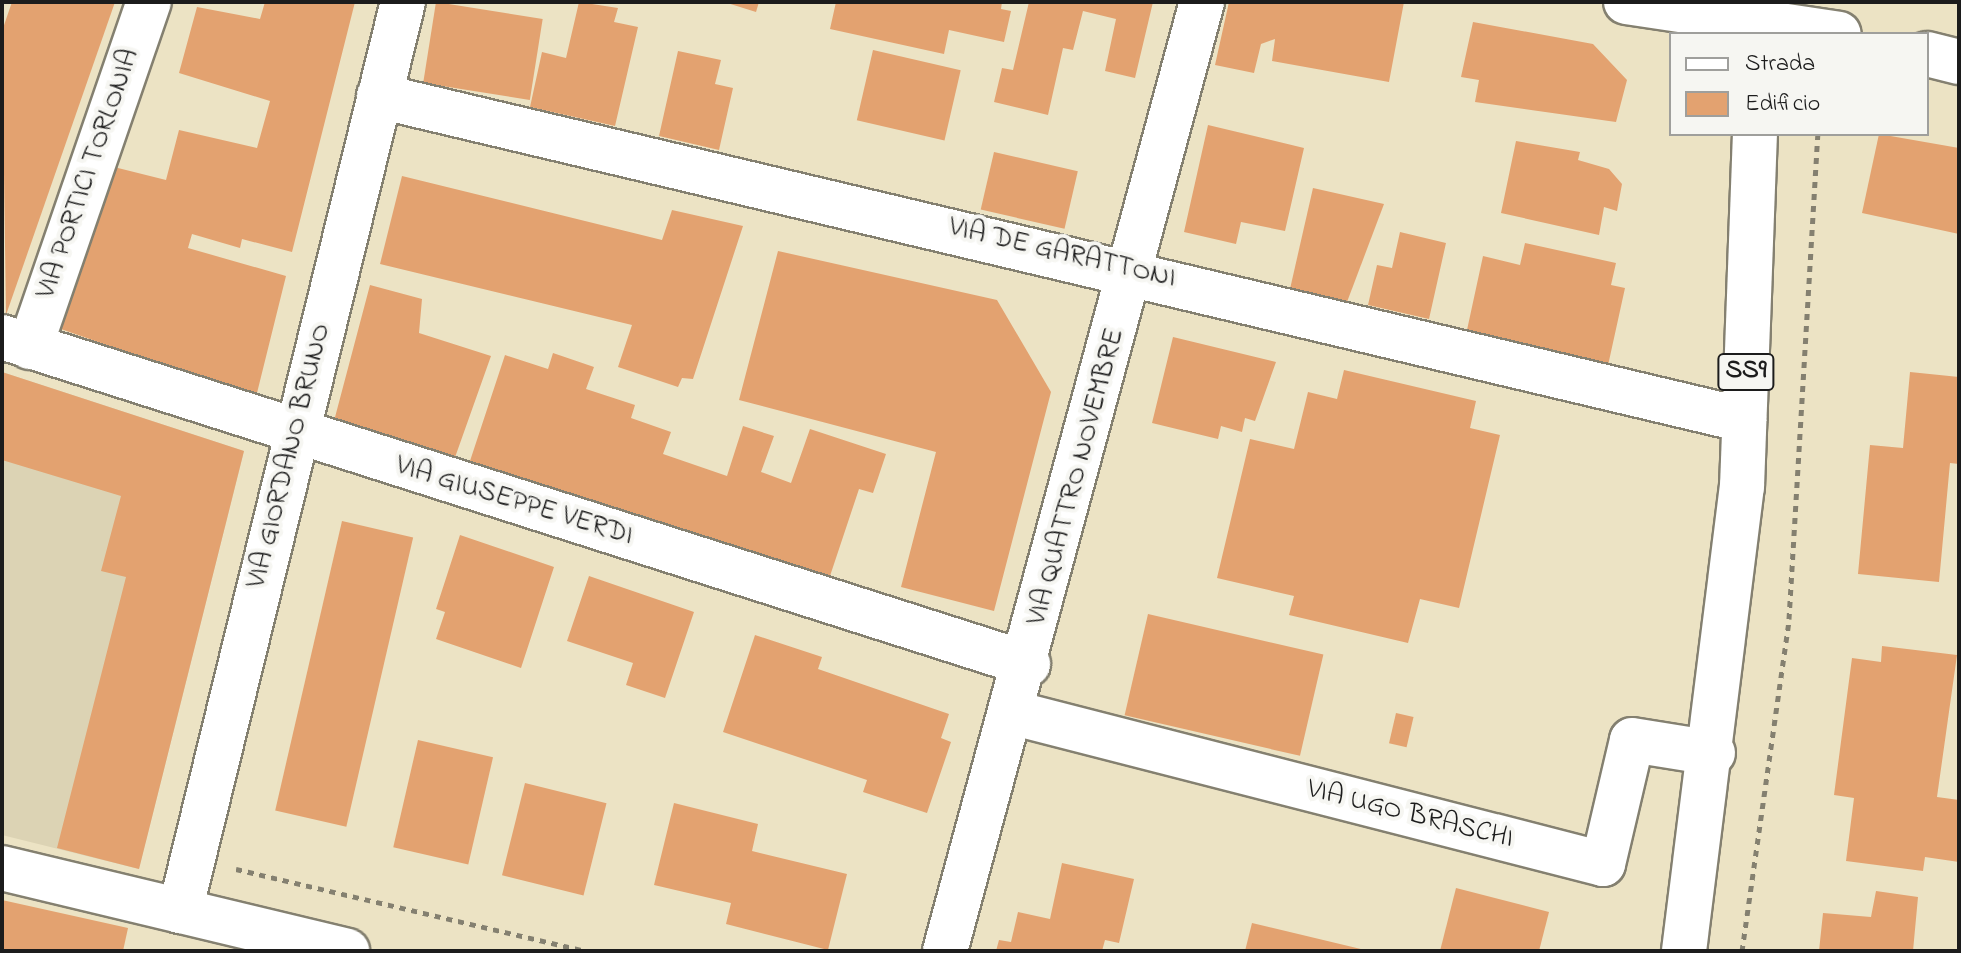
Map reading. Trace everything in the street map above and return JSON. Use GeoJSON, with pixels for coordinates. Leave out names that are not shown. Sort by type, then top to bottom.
{"type":"FeatureCollection","features":[{"type":"Feature","properties":{"kind":"street","name":"VIA PORTICI TORLONIA"},"geometry":{"type":"LineString","coordinates":[[16,342],[149,2]]}},
{"type":"Feature","properties":{"kind":"street","name":"VIA GIORDANO BRUNO"},"geometry":{"type":"LineString","coordinates":[[180,911],[403,2]]}},
{"type":"Feature","properties":{"kind":"street","name":"VIA QUATTRO NOVEMBRE"},"geometry":{"type":"LineString","coordinates":[[945,951],[1028,664],[1202,2]]}},
{"type":"Feature","properties":{"kind":"street"},"geometry":{"type":"LineString","coordinates":[[1626,2],[1759,18],[1829,32]]}},
{"type":"Feature","properties":{"kind":"street"},"geometry":{"type":"LineString","coordinates":[[1929,54],[1959,62]]}},
{"type":"Feature","properties":{"kind":"street","name":"VIA DE GARATTONI"},"geometry":{"type":"LineString","coordinates":[[379,96],[1131,270],[1744,420]]}},
{"type":"Feature","properties":{"kind":"street","name":"SS9"},"geometry":{"type":"LineString","coordinates":[[1684,951],[1713,753],[1744,420],[1755,136]]}},
{"type":"Feature","properties":{"kind":"street","name":"VIA GIUSEPPE VERDI"},"geometry":{"type":"LineString","coordinates":[[16,342],[1028,664]]}},
{"type":"Feature","properties":{"kind":"street","name":"VIA UGO BRASCHI"},"geometry":{"type":"LineString","coordinates":[[1014,713],[1603,864],[1632,740],[1713,753]]}},
{"type":"Feature","properties":{"kind":"street"},"geometry":{"type":"LineString","coordinates":[[2,868],[347,951]]}},
{"type":"Feature","properties":{"kind":"path"},"geometry":{"type":"LineString","coordinates":[[1742,951],[1789,619],[1818,136]]}},
{"type":"Feature","properties":{"kind":"path"},"geometry":{"type":"LineString","coordinates":[[230,867],[585,951]]}},
{"type":"Feature","properties":{"kind":"shaded area"},"geometry":{"type":"Polygon","coordinates":[[[2,372],[244,451],[139,869],[2,835],[2,372]]]}},
{"type":"Feature","properties":{"kind":"building"},"geometry":{"type":"Polygon","coordinates":[[[12,2],[115,2],[6,315],[2,31],[12,2]]]}},
{"type":"Feature","properties":{"kind":"building"},"geometry":{"type":"Polygon","coordinates":[[[265,2],[355,2],[292,252],[242,239],[240,248],[192,234],[188,248],[286,276],[256,397],[58,328],[114,167],[166,180],[179,130],[257,148],[270,101],[179,73],[197,7],[260,19],[265,2]]]}},
{"type":"Feature","properties":{"kind":"building"},"geometry":{"type":"Polygon","coordinates":[[[436,2],[543,19],[530,100],[423,83],[436,2]]]}},
{"type":"Feature","properties":{"kind":"building"},"geometry":{"type":"Polygon","coordinates":[[[579,2],[618,8],[614,22],[638,27],[615,126],[530,107],[542,52],[566,58],[579,2]]]}},
{"type":"Feature","properties":{"kind":"building"},"geometry":{"type":"Polygon","coordinates":[[[724,2],[759,2],[756,12],[724,2]]]}},
{"type":"Feature","properties":{"kind":"building"},"geometry":{"type":"Polygon","coordinates":[[[836,2],[1002,2],[1001,9],[1011,11],[1004,42],[949,30],[944,54],[830,29],[836,2]]]}},
{"type":"Feature","properties":{"kind":"building"},"geometry":{"type":"Polygon","coordinates":[[[1029,2],[1153,2],[1135,78],[1105,71],[1116,19],[1083,11],[1073,50],[1063,48],[1048,115],[994,102],[1002,68],[1013,70],[1029,2]]]}},
{"type":"Feature","properties":{"kind":"building"},"geometry":{"type":"Polygon","coordinates":[[[1229,2],[1404,2],[1389,82],[1272,61],[1275,39],[1261,44],[1254,73],[1215,65],[1229,2]]]}},
{"type":"Feature","properties":{"kind":"building"},"geometry":{"type":"Polygon","coordinates":[[[1473,22],[1593,44],[1627,80],[1616,122],[1475,102],[1479,80],[1461,77],[1473,22]]]}},
{"type":"Feature","properties":{"kind":"building"},"geometry":{"type":"Polygon","coordinates":[[[873,50],[961,70],[944,140],[857,120],[873,50]]]}},
{"type":"Feature","properties":{"kind":"building"},"geometry":{"type":"Polygon","coordinates":[[[678,51],[721,60],[715,84],[733,88],[719,150],[659,136],[678,51]]]}},
{"type":"Feature","properties":{"kind":"building"},"geometry":{"type":"Polygon","coordinates":[[[1208,125],[1304,148],[1285,231],[1241,222],[1236,244],[1184,232],[1208,125]]]}},
{"type":"Feature","properties":{"kind":"building"},"geometry":{"type":"Polygon","coordinates":[[[1879,136],[1959,148],[1959,234],[1862,213],[1879,136]]]}},
{"type":"Feature","properties":{"kind":"building"},"geometry":{"type":"Polygon","coordinates":[[[1516,141],[1580,152],[1578,160],[1609,169],[1622,184],[1617,211],[1604,207],[1599,235],[1501,213],[1516,141]]]}},
{"type":"Feature","properties":{"kind":"building"},"geometry":{"type":"Polygon","coordinates":[[[994,152],[1078,171],[1065,229],[981,209],[994,152]]]}},
{"type":"Feature","properties":{"kind":"building"},"geometry":{"type":"Polygon","coordinates":[[[402,176],[662,240],[672,210],[743,226],[693,379],[682,378],[678,387],[618,367],[632,325],[380,264],[402,176]]]}},
{"type":"Feature","properties":{"kind":"building"},"geometry":{"type":"Polygon","coordinates":[[[1313,188],[1384,204],[1347,302],[1290,289],[1313,188]]]}},
{"type":"Feature","properties":{"kind":"building"},"geometry":{"type":"Polygon","coordinates":[[[1400,232],[1446,243],[1429,319],[1368,305],[1377,265],[1392,268],[1400,232]]]}},
{"type":"Feature","properties":{"kind":"building"},"geometry":{"type":"Polygon","coordinates":[[[1525,243],[1616,263],[1611,285],[1625,288],[1607,370],[1467,330],[1483,256],[1520,265],[1525,243]]]}},
{"type":"Feature","properties":{"kind":"building"},"geometry":{"type":"Polygon","coordinates":[[[778,251],[997,300],[1051,392],[994,611],[901,587],[936,452],[739,400],[778,251]]]}},
{"type":"Feature","properties":{"kind":"building"},"geometry":{"type":"Polygon","coordinates":[[[370,285],[422,299],[419,333],[491,356],[453,463],[334,421],[370,285]]]}},
{"type":"Feature","properties":{"kind":"building"},"geometry":{"type":"Polygon","coordinates":[[[1173,337],[1276,362],[1255,421],[1245,418],[1242,432],[1221,426],[1218,439],[1152,423],[1173,337]]]}},
{"type":"Feature","properties":{"kind":"building"},"geometry":{"type":"Polygon","coordinates":[[[553,353],[594,367],[586,389],[635,405],[631,418],[671,432],[663,454],[727,476],[743,426],[774,436],[761,472],[791,483],[810,429],[886,454],[873,493],[859,489],[827,585],[469,464],[505,355],[548,369],[553,353]]]}},
{"type":"Feature","properties":{"kind":"building"},"geometry":{"type":"Polygon","coordinates":[[[1344,370],[1476,401],[1470,428],[1500,435],[1459,608],[1420,599],[1408,643],[1289,615],[1294,596],[1217,578],[1250,439],[1294,449],[1308,392],[1337,399],[1344,370]]]}},
{"type":"Feature","properties":{"kind":"building"},"geometry":{"type":"Polygon","coordinates":[[[2,372],[244,451],[139,869],[57,848],[126,577],[101,571],[121,496],[2,460],[2,372]]]}},
{"type":"Feature","properties":{"kind":"building"},"geometry":{"type":"Polygon","coordinates":[[[1910,372],[1959,377],[1959,464],[1950,463],[1939,582],[1858,574],[1870,445],[1903,448],[1910,372]]]}},
{"type":"Feature","properties":{"kind":"building"},"geometry":{"type":"Polygon","coordinates":[[[342,521],[413,537],[346,827],[275,810],[342,521]]]}},
{"type":"Feature","properties":{"kind":"building"},"geometry":{"type":"Polygon","coordinates":[[[460,535],[554,567],[521,668],[436,639],[445,612],[436,609],[460,535]]]}},
{"type":"Feature","properties":{"kind":"building"},"geometry":{"type":"Polygon","coordinates":[[[589,576],[694,612],[665,698],[626,685],[633,663],[567,641],[589,576]]]}},
{"type":"Feature","properties":{"kind":"building"},"geometry":{"type":"Polygon","coordinates":[[[1148,614],[1323,654],[1300,756],[1125,715],[1148,614]]]}},
{"type":"Feature","properties":{"kind":"building"},"geometry":{"type":"Polygon","coordinates":[[[755,635],[822,657],[818,669],[949,714],[941,738],[951,742],[927,813],[863,792],[867,780],[723,732],[755,635]]]}},
{"type":"Feature","properties":{"kind":"building"},"geometry":{"type":"Polygon","coordinates":[[[1882,646],[1957,655],[1937,797],[1959,800],[1959,862],[1925,857],[1923,871],[1846,861],[1854,798],[1834,795],[1852,658],[1881,662],[1882,646]]]}},
{"type":"Feature","properties":{"kind":"building"},"geometry":{"type":"Polygon","coordinates":[[[1396,713],[1414,717],[1407,747],[1389,743],[1396,713]]]}},
{"type":"Feature","properties":{"kind":"building"},"geometry":{"type":"Polygon","coordinates":[[[418,740],[493,757],[468,865],[393,847],[418,740]]]}},
{"type":"Feature","properties":{"kind":"building"},"geometry":{"type":"Polygon","coordinates":[[[525,783],[607,803],[584,895],[502,875],[525,783]]]}},
{"type":"Feature","properties":{"kind":"building"},"geometry":{"type":"Polygon","coordinates":[[[674,803],[758,824],[752,851],[847,874],[828,950],[726,924],[731,903],[654,885],[674,803]]]}},
{"type":"Feature","properties":{"kind":"building"},"geometry":{"type":"Polygon","coordinates":[[[1062,863],[1134,879],[1119,943],[1105,940],[1102,951],[996,951],[999,940],[1011,942],[1018,912],[1050,919],[1062,863]]]}},
{"type":"Feature","properties":{"kind":"building"},"geometry":{"type":"Polygon","coordinates":[[[1456,888],[1549,912],[1539,951],[1440,951],[1456,888]]]}},
{"type":"Feature","properties":{"kind":"building"},"geometry":{"type":"Polygon","coordinates":[[[1876,891],[1918,897],[1913,951],[1819,951],[1823,913],[1871,917],[1876,891]]]}},
{"type":"Feature","properties":{"kind":"building"},"geometry":{"type":"Polygon","coordinates":[[[2,900],[128,928],[123,951],[2,951],[2,900]]]}},
{"type":"Feature","properties":{"kind":"building"},"geometry":{"type":"Polygon","coordinates":[[[1252,923],[1365,950],[1365,951],[1245,951],[1252,923]]]}}]}
